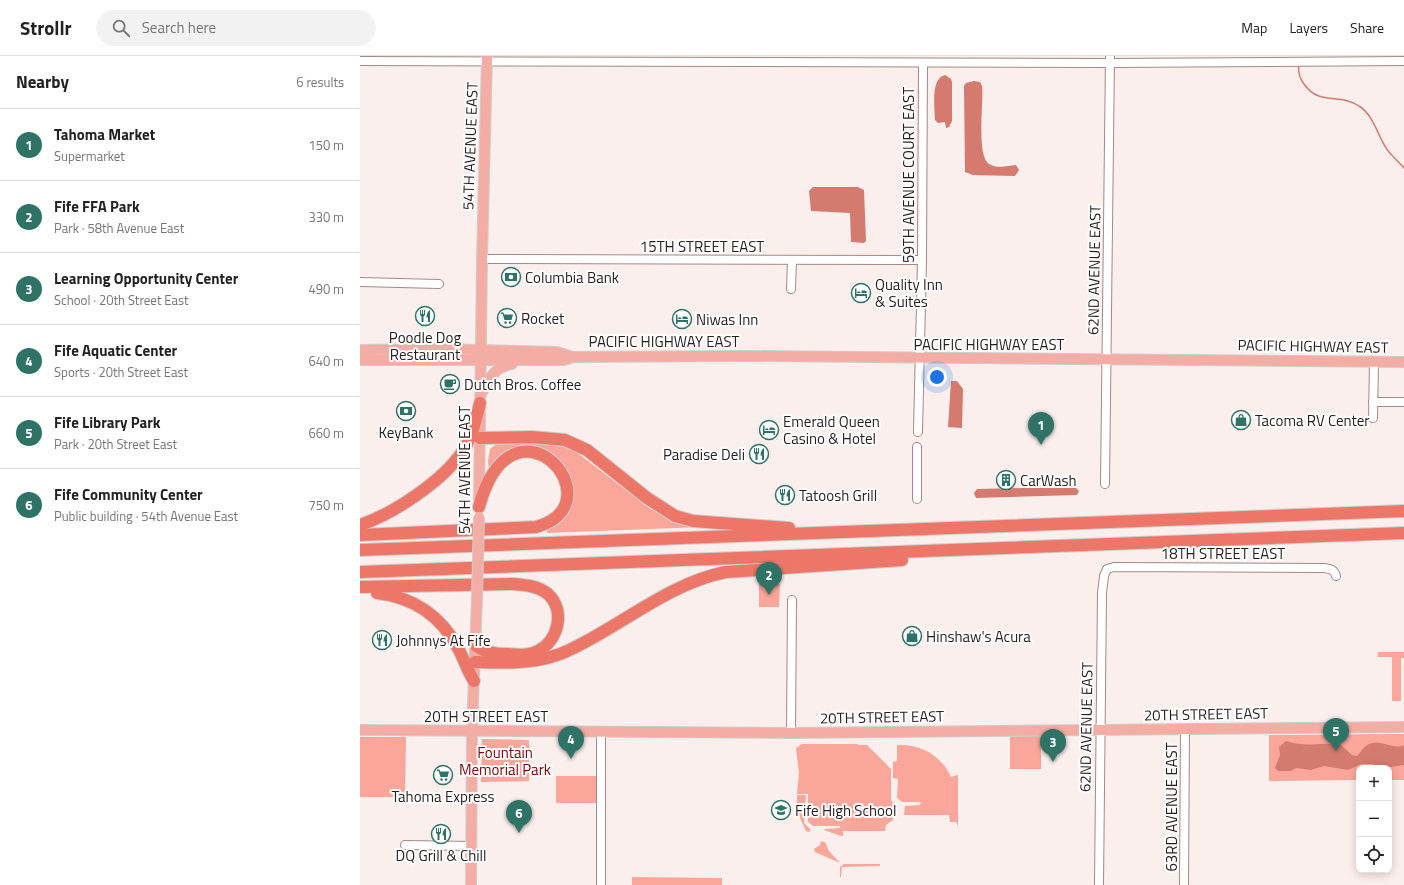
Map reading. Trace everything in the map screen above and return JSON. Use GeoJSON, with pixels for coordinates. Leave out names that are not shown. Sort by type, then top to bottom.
{"type":"FeatureCollection","features":[{"type":"Feature","properties":{"kind":"highway"},"geometry":{"type":"LineString","coordinates":[[360,525],[374,520],[397,508],[447,470],[467,444],[480,399]]}},
{"type":"Feature","properties":{"kind":"highway"},"geometry":{"type":"LineString","coordinates":[[480,438],[547,437],[558,438],[576,444],[599,459],[655,504],[675,516],[684,519],[784,528],[904,531]]}},
{"type":"Feature","properties":{"kind":"highway"},"geometry":{"type":"LineString","coordinates":[[360,535],[536,527],[551,521],[562,508],[566,498],[565,481],[560,469],[546,457],[532,452],[514,455],[502,463],[492,475],[482,495],[479,512]]}},
{"type":"Feature","properties":{"kind":"highway"},"geometry":{"type":"LineString","coordinates":[[360,550],[904,531],[1404,511]]}},
{"type":"Feature","properties":{"kind":"highway"},"geometry":{"type":"LineString","coordinates":[[360,572],[1404,533]]}},
{"type":"Feature","properties":{"kind":"highway"},"geometry":{"type":"LineString","coordinates":[[475,662],[522,661],[557,656],[590,639],[675,590],[715,574],[927,558],[971,550]]}},
{"type":"Feature","properties":{"kind":"highway"},"geometry":{"type":"LineString","coordinates":[[360,587],[514,584],[538,588],[552,599],[558,612],[558,626],[553,638],[544,648],[531,654],[515,655],[491,653],[476,646]]}},
{"type":"Feature","properties":{"kind":"highway"},"geometry":{"type":"LineString","coordinates":[[360,591],[394,595],[408,600],[428,612],[444,626],[452,638],[468,672],[474,681]]}},
{"type":"Feature","properties":{"kind":"main road","name":"54TH AVENUE EAST"},"geometry":{"type":"LineString","coordinates":[[471,885],[472,730],[476,646],[479,512],[482,259],[487,59]]}},
{"type":"Feature","properties":{"kind":"main road","name":"PACIFIC HIGHWAY EAST"},"geometry":{"type":"LineString","coordinates":[[360,350],[481,355],[528,360],[564,360],[573,357]]}},
{"type":"Feature","properties":{"kind":"main road","name":"PACIFIC HIGHWAY EAST"},"geometry":{"type":"LineString","coordinates":[[360,360],[557,352],[573,357],[756,356],[1404,362]]}},
{"type":"Feature","properties":{"kind":"main road"},"geometry":{"type":"LineString","coordinates":[[480,399],[492,375],[499,368],[504,365],[528,360]]}},
{"type":"Feature","properties":{"kind":"main road","name":"20TH STREET EAST"},"geometry":{"type":"LineString","coordinates":[[360,730],[791,733],[1404,727]]}},
{"type":"Feature","properties":{"kind":"street"},"geometry":{"type":"LineString","coordinates":[[360,61],[487,59],[922,62],[1217,59],[1286,61],[1404,61]]}},
{"type":"Feature","properties":{"kind":"street","name":"62ND AVENUE EAST"},"geometry":{"type":"LineString","coordinates":[[1105,484],[1110,172],[1110,60]]}},
{"type":"Feature","properties":{"kind":"street","name":"59TH AVENUE COURT EAST"},"geometry":{"type":"LineString","coordinates":[[918,432],[918,358],[922,260],[922,62]]}},
{"type":"Feature","properties":{"kind":"street","name":"15TH STREET EAST"},"geometry":{"type":"LineString","coordinates":[[482,259],[922,260]]}},
{"type":"Feature","properties":{"kind":"street"},"geometry":{"type":"LineString","coordinates":[[791,289],[792,260]]}},
{"type":"Feature","properties":{"kind":"street"},"geometry":{"type":"LineString","coordinates":[[360,282],[440,284]]}},
{"type":"Feature","properties":{"kind":"street"},"geometry":{"type":"LineString","coordinates":[[1373,418],[1374,361]]}},
{"type":"Feature","properties":{"kind":"street"},"geometry":{"type":"LineString","coordinates":[[1373,402],[1404,402]]}},
{"type":"Feature","properties":{"kind":"street"},"geometry":{"type":"LineString","coordinates":[[916,499],[917,447]]}},
{"type":"Feature","properties":{"kind":"street","name":"18TH STREET EAST"},"geometry":{"type":"LineString","coordinates":[[1107,570],[1114,567],[1324,568],[1334,571],[1336,576]]}},
{"type":"Feature","properties":{"kind":"street","name":"62ND AVENUE EAST"},"geometry":{"type":"LineString","coordinates":[[1099,885],[1099,730],[1103,584],[1107,570]]}},
{"type":"Feature","properties":{"kind":"street"},"geometry":{"type":"LineString","coordinates":[[791,733],[792,600]]}},
{"type":"Feature","properties":{"kind":"street","name":"63RD AVENUE EAST"},"geometry":{"type":"LineString","coordinates":[[1184,885],[1185,729]]}},
{"type":"Feature","properties":{"kind":"street"},"geometry":{"type":"LineString","coordinates":[[600,731],[601,885]]}},
{"type":"Feature","properties":{"kind":"street"},"geometry":{"type":"LineString","coordinates":[[405,845],[472,846]]}},
{"type":"Feature","properties":{"kind":"green space"},"geometry":{"type":"Polygon","coordinates":[[[499,442],[545,444],[571,448],[652,510],[672,519],[701,527],[547,533],[547,528],[560,519],[567,472],[560,461],[550,454],[540,449],[529,448],[518,449],[507,454],[497,461],[489,471],[488,461],[490,449],[499,442]]]}},
{"type":"Feature","properties":{"kind":"green space"},"geometry":{"type":"Polygon","coordinates":[[[759,584],[780,584],[779,607],[759,607],[759,584]]]}},
{"type":"Feature","properties":{"kind":"green space"},"geometry":{"type":"Polygon","coordinates":[[[1378,652],[1404,652],[1404,658],[1401,658],[1401,701],[1392,701],[1392,657],[1378,657],[1378,652]]]}},
{"type":"Feature","properties":{"kind":"green space"},"geometry":{"type":"Polygon","coordinates":[[[1404,734],[1404,780],[1392,780],[1392,765],[1356,765],[1356,780],[1269,781],[1269,735],[1404,734]]]}},
{"type":"Feature","properties":{"kind":"green space"},"geometry":{"type":"Polygon","coordinates":[[[1010,736],[1041,736],[1041,769],[1010,769],[1010,736]]]}},
{"type":"Feature","properties":{"kind":"green space"},"geometry":{"type":"Polygon","coordinates":[[[360,737],[406,737],[405,797],[360,797],[360,737]]]}},
{"type":"Feature","properties":{"kind":"green space","name":"Fountain Memorial Park"},"geometry":{"type":"Polygon","coordinates":[[[482,739],[529,740],[529,781],[481,782],[482,739]]]}},
{"type":"Feature","properties":{"kind":"green space"},"geometry":{"type":"Polygon","coordinates":[[[802,744],[867,745],[891,769],[891,800],[897,809],[893,813],[893,820],[886,825],[885,831],[843,831],[843,836],[841,836],[824,830],[840,828],[840,826],[813,826],[808,822],[808,794],[797,794],[799,773],[796,748],[802,744]]]}},
{"type":"Feature","properties":{"kind":"green space"},"geometry":{"type":"Polygon","coordinates":[[[897,745],[914,746],[929,752],[942,763],[951,777],[958,775],[958,826],[956,822],[950,822],[949,815],[904,815],[905,806],[920,805],[921,802],[902,802],[897,798],[898,779],[893,778],[893,762],[897,761],[897,745]]]}},
{"type":"Feature","properties":{"kind":"green space"},"geometry":{"type":"Polygon","coordinates":[[[556,776],[596,776],[597,803],[556,803],[556,776]]]}},
{"type":"Feature","properties":{"kind":"green space"},"geometry":{"type":"Polygon","coordinates":[[[797,795],[806,795],[804,823],[811,830],[809,832],[806,831],[797,811],[797,795]]]}},
{"type":"Feature","properties":{"kind":"green space"},"geometry":{"type":"Polygon","coordinates":[[[821,841],[825,842],[829,851],[840,863],[815,852],[814,849],[820,845],[821,841]]]}},
{"type":"Feature","properties":{"kind":"green space"},"geometry":{"type":"Polygon","coordinates":[[[844,864],[880,864],[880,866],[842,867],[840,877],[840,867],[844,864]]]}},
{"type":"Feature","properties":{"kind":"green space"},"geometry":{"type":"Polygon","coordinates":[[[632,877],[722,878],[722,885],[632,885],[632,877]]]}},
{"type":"Feature","properties":{"kind":"shaded area"},"geometry":{"type":"Polygon","coordinates":[[[945,75],[951,79],[952,82],[952,121],[949,127],[946,128],[945,122],[938,123],[935,120],[934,101],[937,82],[945,75]]]}},
{"type":"Feature","properties":{"kind":"shaded area"},"geometry":{"type":"Polygon","coordinates":[[[974,81],[980,82],[982,86],[981,128],[985,159],[992,166],[1002,167],[1016,165],[1019,170],[1015,176],[973,175],[965,172],[964,86],[966,83],[974,81]]]}},
{"type":"Feature","properties":{"kind":"shaded area"},"geometry":{"type":"Polygon","coordinates":[[[813,187],[858,187],[864,190],[866,241],[864,243],[851,242],[850,213],[811,211],[809,191],[813,187]]]}},
{"type":"Feature","properties":{"kind":"shaded area"},"geometry":{"type":"Polygon","coordinates":[[[951,381],[957,381],[963,389],[962,428],[948,427],[951,381]]]}},
{"type":"Feature","properties":{"kind":"shaded area"},"geometry":{"type":"Polygon","coordinates":[[[1076,488],[1079,491],[1077,495],[976,498],[974,493],[977,489],[1076,488]]]}},
{"type":"Feature","properties":{"kind":"shaded area"},"geometry":{"type":"Polygon","coordinates":[[[1286,741],[1306,744],[1340,744],[1352,755],[1357,756],[1371,743],[1376,742],[1395,746],[1404,745],[1404,765],[1392,767],[1392,765],[1361,764],[1348,770],[1324,766],[1311,770],[1296,768],[1291,771],[1278,771],[1275,768],[1280,755],[1279,747],[1286,741]]]}},
{"type":"Feature","properties":{"kind":"waterway"},"geometry":{"type":"LineString","coordinates":[[1299,64],[1300,77],[1310,91],[1323,97],[1352,102],[1364,110],[1373,122],[1385,147],[1404,168]]}},
{"type":"Feature","properties":{"kind":"place","name":"Columbia Bank"},"geometry":{"type":"Point","coordinates":[511,277]}},
{"type":"Feature","properties":{"kind":"place","name":"Quality Inn & Suites"},"geometry":{"type":"Point","coordinates":[861,293]}},
{"type":"Feature","properties":{"kind":"place","name":"Poodle Dog Restaurant"},"geometry":{"type":"Point","coordinates":[425,316]}},
{"type":"Feature","properties":{"kind":"place","name":"Rocket"},"geometry":{"type":"Point","coordinates":[507,318]}},
{"type":"Feature","properties":{"kind":"place","name":"Niwas Inn"},"geometry":{"type":"Point","coordinates":[682,319]}},
{"type":"Feature","properties":{"kind":"place","name":"Dutch Bros. Coffee"},"geometry":{"type":"Point","coordinates":[450,384]}},
{"type":"Feature","properties":{"kind":"place","name":"KeyBank"},"geometry":{"type":"Point","coordinates":[406,411]}},
{"type":"Feature","properties":{"kind":"place","name":"Tacoma RV Center"},"geometry":{"type":"Point","coordinates":[1241,420]}},
{"type":"Feature","properties":{"kind":"place","name":"Emerald Queen Casino & Hotel"},"geometry":{"type":"Point","coordinates":[769,430]}},
{"type":"Feature","properties":{"kind":"place","name":"Tahoma Market"},"geometry":{"type":"Point","coordinates":[1041,445]}},
{"type":"Feature","properties":{"kind":"place","name":"Paradise Deli"},"geometry":{"type":"Point","coordinates":[759,454]}},
{"type":"Feature","properties":{"kind":"place","name":"CarWash"},"geometry":{"type":"Point","coordinates":[1006,480]}},
{"type":"Feature","properties":{"kind":"place","name":"Tatoosh Grill"},"geometry":{"type":"Point","coordinates":[785,495]}},
{"type":"Feature","properties":{"kind":"place","name":"Fife FFA Park"},"geometry":{"type":"Point","coordinates":[769,595]}},
{"type":"Feature","properties":{"kind":"place","name":"Hinshaw's Acura"},"geometry":{"type":"Point","coordinates":[912,636]}},
{"type":"Feature","properties":{"kind":"place","name":"Johnnys At Fife"},"geometry":{"type":"Point","coordinates":[382,640]}},
{"type":"Feature","properties":{"kind":"place","name":"Fife Library Park"},"geometry":{"type":"Point","coordinates":[1336,751]}},
{"type":"Feature","properties":{"kind":"place","name":"Fife Aquatic Center"},"geometry":{"type":"Point","coordinates":[571,759]}},
{"type":"Feature","properties":{"kind":"place","name":"Learning Opportunity Center"},"geometry":{"type":"Point","coordinates":[1053,762]}},
{"type":"Feature","properties":{"kind":"place","name":"Tahoma Express"},"geometry":{"type":"Point","coordinates":[443,775]}},
{"type":"Feature","properties":{"kind":"place","name":"Fife High School"},"geometry":{"type":"Point","coordinates":[781,810]}},
{"type":"Feature","properties":{"kind":"place","name":"Fife Community Center"},"geometry":{"type":"Point","coordinates":[519,833]}},
{"type":"Feature","properties":{"kind":"place","name":"DQ Grill & Chill"},"geometry":{"type":"Point","coordinates":[441,834]}}]}
